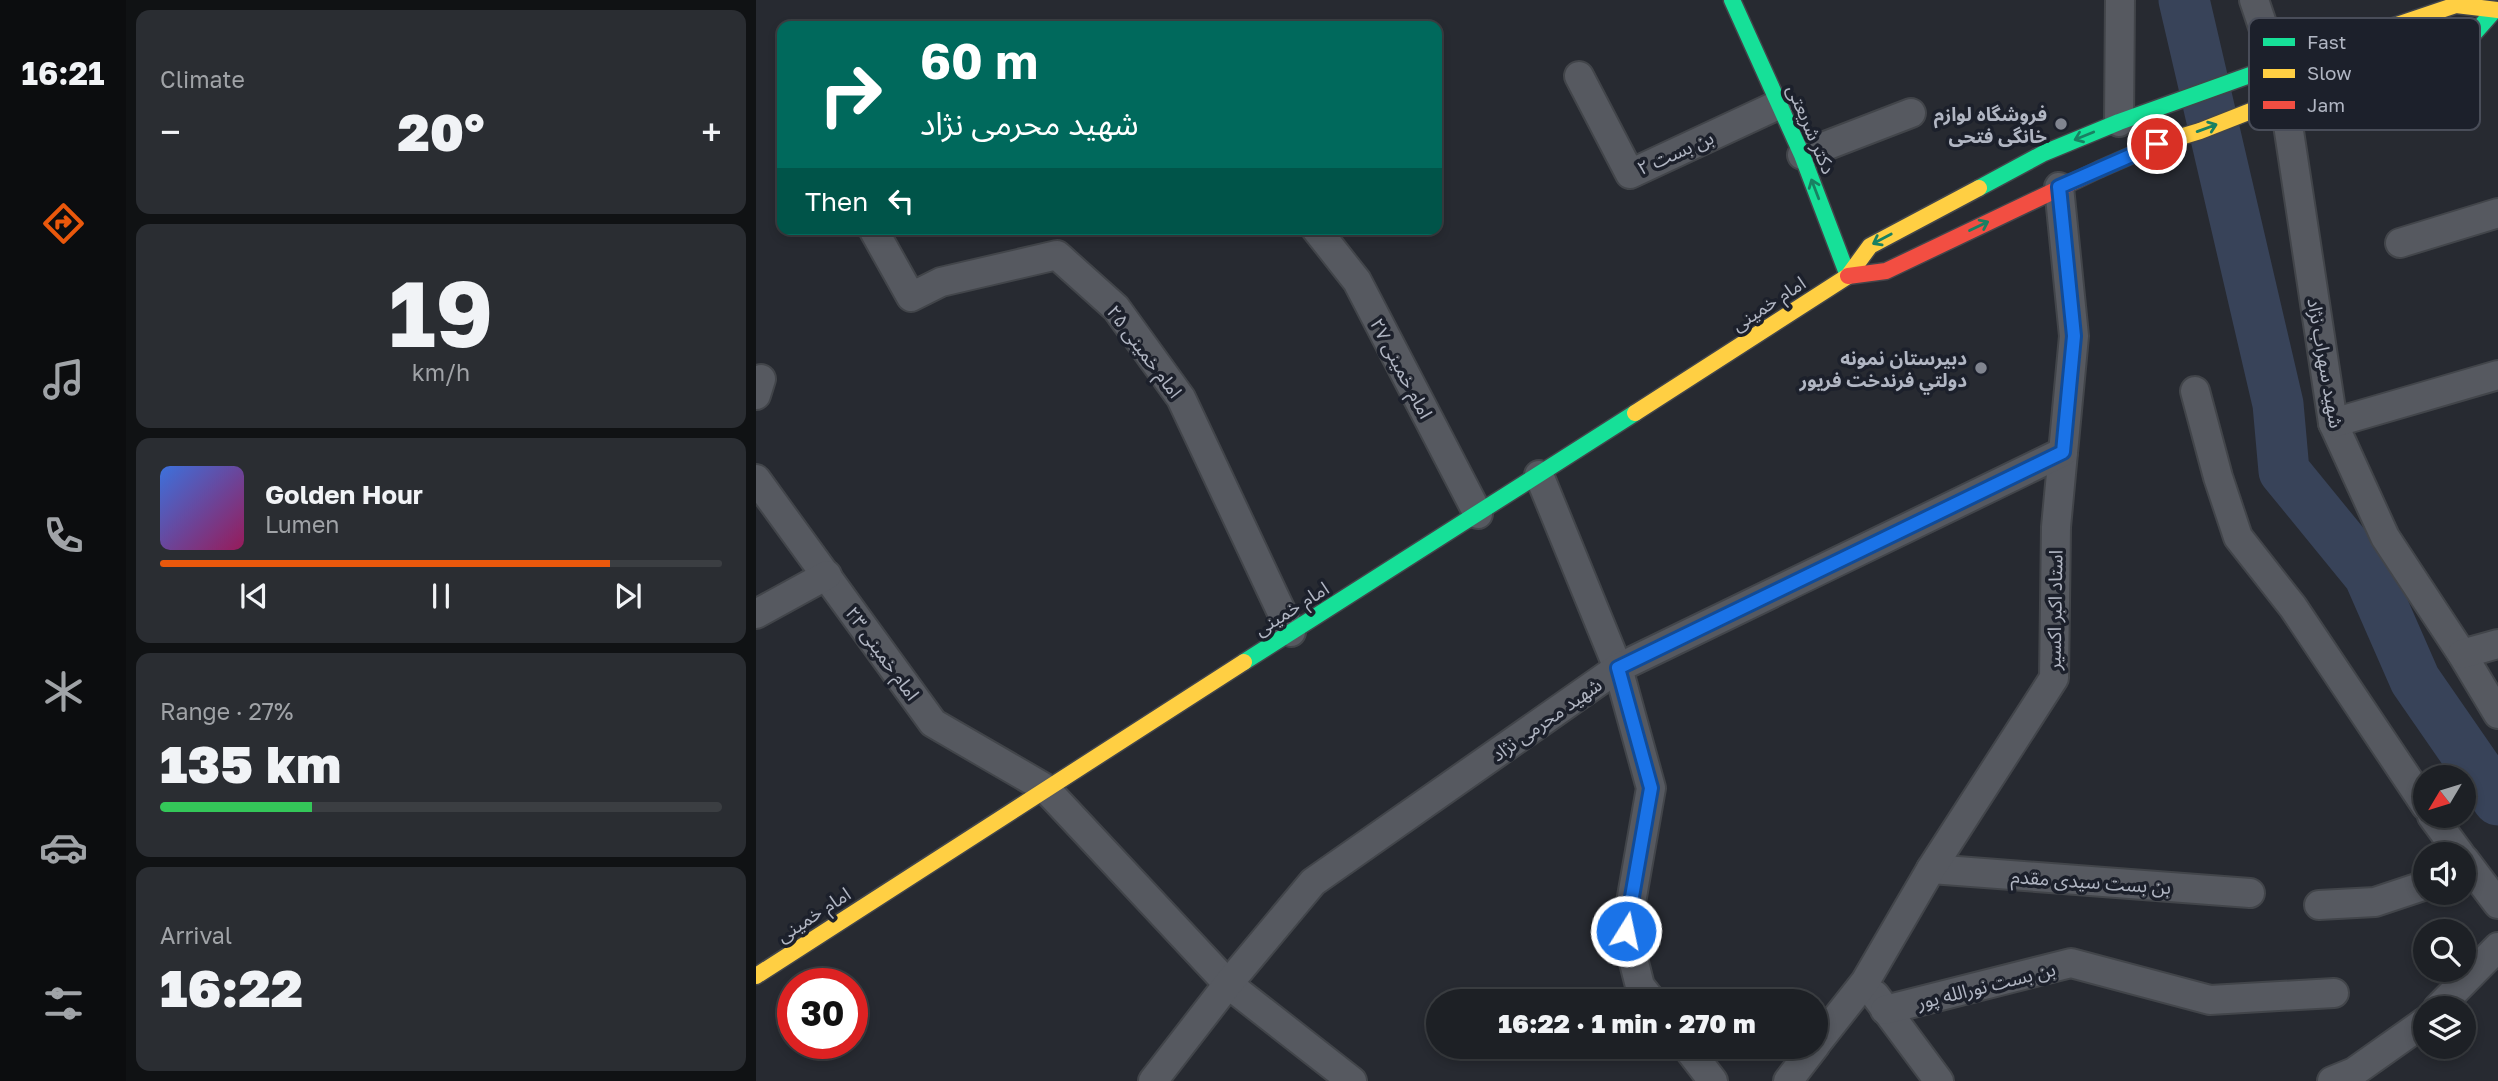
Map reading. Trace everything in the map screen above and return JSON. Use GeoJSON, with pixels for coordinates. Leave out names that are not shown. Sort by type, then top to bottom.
{"type":"FeatureCollection","features":[{"type":"Feature","properties":{"kind":"street","name":"دکتر شریعتی"},"geometry":{"type":"LineString","coordinates":[[1732,0],[1802,155],[1848,276]]}},
{"type":"Feature","properties":{"kind":"street"},"geometry":{"type":"LineString","coordinates":[[2119,122],[2120,0]]}},
{"type":"Feature","properties":{"kind":"street"},"geometry":{"type":"LineString","coordinates":[[2254,0],[2260,18]]}},
{"type":"Feature","properties":{"kind":"street","name":"امام خمینی"},"geometry":{"type":"LineString","coordinates":[[2417,18],[2456,5],[2494,7]]}},
{"type":"Feature","properties":{"kind":"street","name":"امام خمینی"},"geometry":{"type":"LineString","coordinates":[[2480,25],[2494,7]]}},
{"type":"Feature","properties":{"kind":"street","name":"امام خمینی"},"geometry":{"type":"LineString","coordinates":[[756,976],[1045,788],[1848,276],[1870,246],[2044,153],[2119,122],[2249,75]]}},
{"type":"Feature","properties":{"kind":"street","name":"بن بست ۲"},"geometry":{"type":"LineString","coordinates":[[1579,76],[1630,174],[1780,104]]}},
{"type":"Feature","properties":{"kind":"street"},"geometry":{"type":"LineString","coordinates":[[1802,155],[1911,113]]}},
{"type":"Feature","properties":{"kind":"street","name":"امام خمینی"},"geometry":{"type":"LineString","coordinates":[[1848,276],[1886,271],[2059,187],[2157,144],[2249,113]]}},
{"type":"Feature","properties":{"kind":"street","name":"شهید سهراب نژاد"},"geometry":{"type":"LineString","coordinates":[[2289,130],[2333,423],[2385,537],[2498,714]]}},
{"type":"Feature","properties":{"kind":"street","name":"استاد اکبر اکسیر"},"geometry":{"type":"LineString","coordinates":[[1828,1030],[1865,982],[1931,869],[2054,678],[2056,527],[2074,336],[2059,187]]}},
{"type":"Feature","properties":{"kind":"street"},"geometry":{"type":"LineString","coordinates":[[2400,243],[2498,213]]}},
{"type":"Feature","properties":{"kind":"street","name":"امام خمینی ۲۵"},"geometry":{"type":"LineString","coordinates":[[876,235],[911,297],[941,282],[1057,255],[1116,308],[1181,398],[1291,632]]}},
{"type":"Feature","properties":{"kind":"street","name":"امام خمینی ۲۷"},"geometry":{"type":"LineString","coordinates":[[1321,235],[1357,281],[1478,514]]}},
{"type":"Feature","properties":{"kind":"street"},"geometry":{"type":"LineString","coordinates":[[2333,423],[2498,374]]}},
{"type":"Feature","properties":{"kind":"street"},"geometry":{"type":"LineString","coordinates":[[2195,391],[2218,477],[2238,537],[2293,607],[2413,787]]}},
{"type":"Feature","properties":{"kind":"street","name":"شهید محرمی نژاد"},"geometry":{"type":"LineString","coordinates":[[1153,1081],[1228,984],[1313,882],[1618,668],[2063,452]]}},
{"type":"Feature","properties":{"kind":"street"},"geometry":{"type":"LineString","coordinates":[[1539,475],[1618,668],[1651,788],[1626,931],[1642,989]]}},
{"type":"Feature","properties":{"kind":"street","name":"امام خمینی ۲۳"},"geometry":{"type":"LineString","coordinates":[[756,479],[933,723],[1045,788],[1228,984],[1352,1081]]}},
{"type":"Feature","properties":{"kind":"street"},"geometry":{"type":"LineString","coordinates":[[756,614],[827,575]]}},
{"type":"Feature","properties":{"kind":"street"},"geometry":{"type":"LineString","coordinates":[[2462,654],[2498,644]]}},
{"type":"Feature","properties":{"kind":"street","name":"بن بست سیدی مقدم"},"geometry":{"type":"LineString","coordinates":[[1931,869],[2250,893]]}},
{"type":"Feature","properties":{"kind":"street"},"geometry":{"type":"LineString","coordinates":[[2476,877],[2498,904]]}},
{"type":"Feature","properties":{"kind":"street"},"geometry":{"type":"LineString","coordinates":[[2319,905],[2375,902],[2413,890]]}},
{"type":"Feature","properties":{"kind":"street"},"geometry":{"type":"LineString","coordinates":[[2450,996],[2498,947]]}},
{"type":"Feature","properties":{"kind":"street","name":"بن بست نورالله پور"},"geometry":{"type":"LineString","coordinates":[[1885,1010],[2071,963],[2210,1000],[2334,993]]}},
{"type":"Feature","properties":{"kind":"street"},"geometry":{"type":"LineString","coordinates":[[1865,982],[1939,1081]]}},
{"type":"Feature","properties":{"kind":"street"},"geometry":{"type":"LineString","coordinates":[[2332,1081],[2354,1072],[2413,1030]]}},
{"type":"Feature","properties":{"kind":"street"},"geometry":{"type":"LineString","coordinates":[[1696,1059],[1713,1081]]}},
{"type":"Feature","properties":{"kind":"street","name":"استاد اکبر اکسیر"},"geometry":{"type":"LineString","coordinates":[[1788,1081],[1805,1059]]}},
{"type":"Feature","properties":{"kind":"waterway"},"geometry":{"type":"LineString","coordinates":[[2184,0],[2278,404],[2284,471],[2369,575],[2415,680],[2498,800]]}},
{"type":"Feature","properties":{"kind":"traffic: fast"},"geometry":{"type":"LineString","coordinates":[[1732,0],[1802,155],[1848,276]]}},
{"type":"Feature","properties":{"kind":"traffic: fast"},"geometry":{"type":"LineString","coordinates":[[2480,27],[2494,11]]}},
{"type":"Feature","properties":{"kind":"traffic: fast"},"geometry":{"type":"LineString","coordinates":[[1979,188],[2044,153],[2119,122],[2249,75]]}},
{"type":"Feature","properties":{"kind":"traffic: fast"},"geometry":{"type":"LineString","coordinates":[[1244,662],[1635,413]]}},
{"type":"Feature","properties":{"kind":"traffic: slow"},"geometry":{"type":"LineString","coordinates":[[2418,18],[2456,5],[2498,10]]}},
{"type":"Feature","properties":{"kind":"traffic: slow"},"geometry":{"type":"LineString","coordinates":[[2100,169],[2157,144],[2249,112]]}},
{"type":"Feature","properties":{"kind":"traffic: slow"},"geometry":{"type":"LineString","coordinates":[[1635,413],[1848,276],[1870,246],[1979,188]]}},
{"type":"Feature","properties":{"kind":"traffic: slow"},"geometry":{"type":"LineString","coordinates":[[756,976],[1244,662]]}},
{"type":"Feature","properties":{"kind":"traffic: jam"},"geometry":{"type":"LineString","coordinates":[[1848,276],[1886,271],[2100,169]]}},
{"type":"Feature","properties":{"kind":"place","name":"فروشگاه لوازم خانگی فتحی"},"geometry":{"type":"Point","coordinates":[2061,124]}},
{"type":"Feature","properties":{"kind":"place","name":"دبیرستان نمونه دولتي فرندخت فريور"},"geometry":{"type":"Point","coordinates":[1981,368]}},
{"type":"Feature","properties":{"kind":"route"},"geometry":{"type":"LineString","coordinates":[[1626,931],[1651,788],[1618,668],[2063,452],[2074,336],[2059,187],[2157,144]]}}]}
